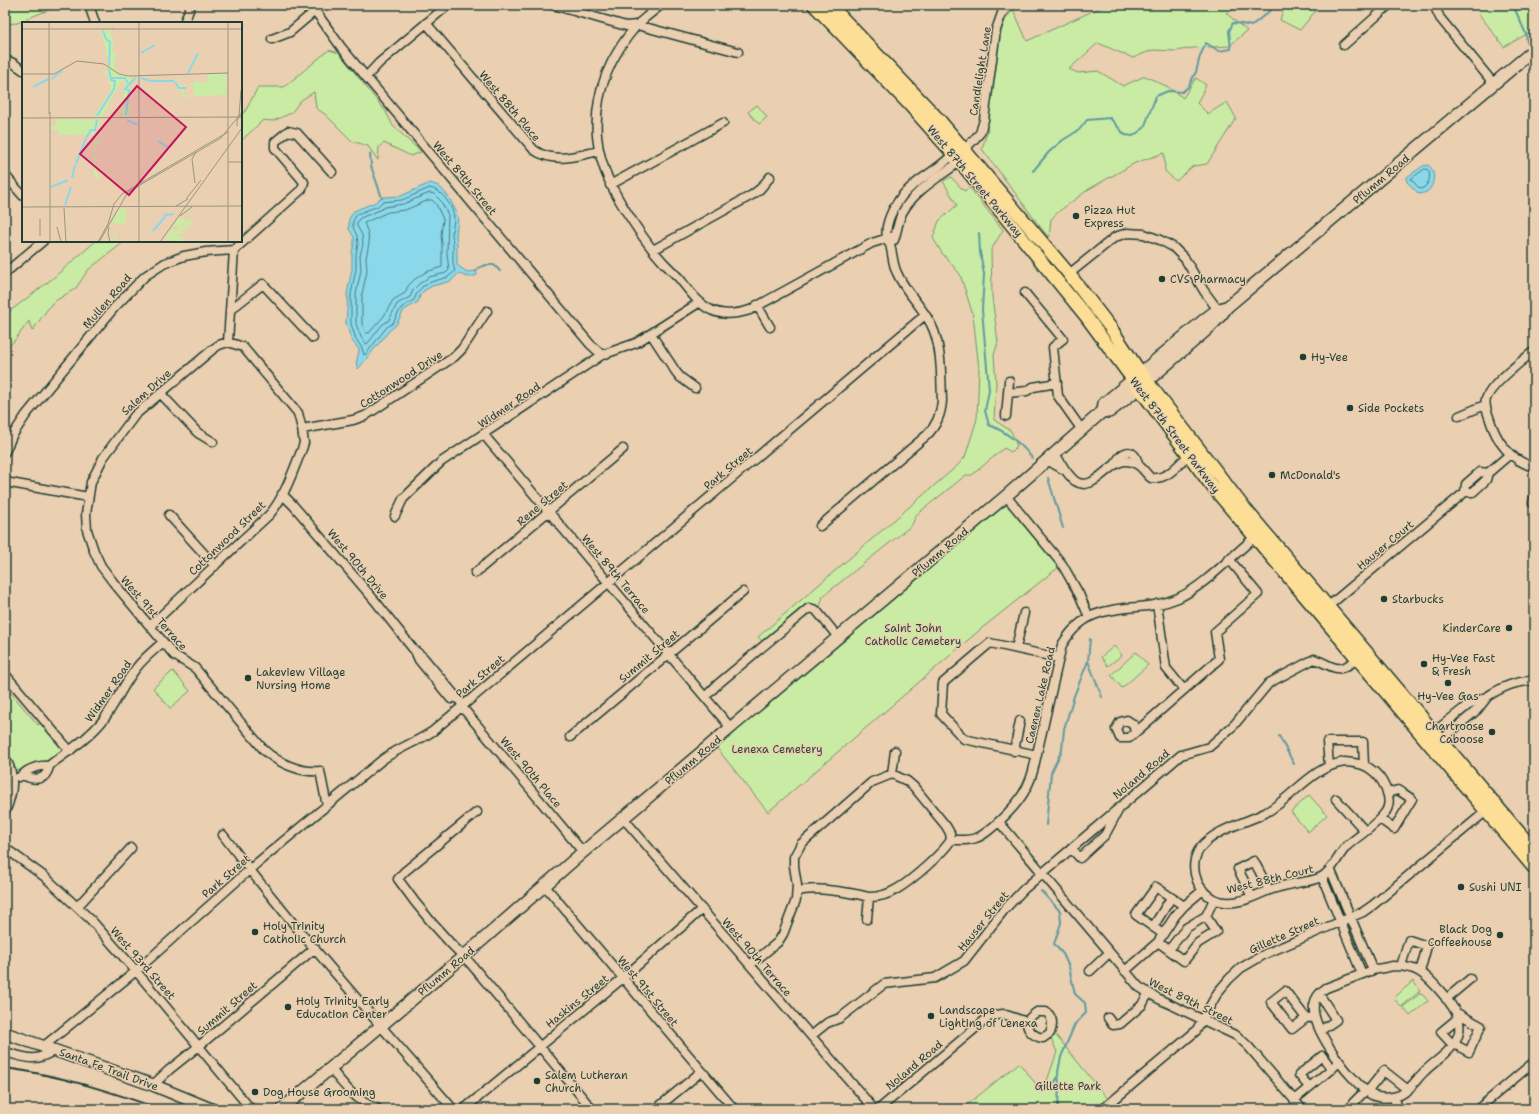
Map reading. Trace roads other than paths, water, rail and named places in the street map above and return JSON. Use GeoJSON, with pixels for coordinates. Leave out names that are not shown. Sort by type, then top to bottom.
{"type":"FeatureCollection","features":[{"type":"Feature","properties":{"kind":"main road","name":"West 87th Street Parkway"},"geometry":{"type":"LineString","coordinates":[[814,5],[908,102],[961,154],[1069,274],[1110,327],[1140,380],[1189,455],[1211,485],[1255,537],[1324,610],[1437,736],[1534,868]]}},
{"type":"Feature","properties":{"kind":"main road","name":"West 87th Street Parkway"},"geometry":{"type":"LineString","coordinates":[[830,5],[916,95],[961,154],[1014,228],[1241,504],[1324,610],[1357,659],[1490,808],[1534,850]]}},
{"type":"Feature","properties":{"kind":"main road","name":"Pflumm Road"},"geometry":{"type":"LineString","coordinates":[[282,1109],[463,957],[583,852],[1006,496],[1103,411],[1104,404],[1140,380],[1208,329],[1222,310],[1534,50]]}},
{"type":"Feature","properties":{"kind":"main road"},"geometry":{"type":"LineString","coordinates":[[1014,228],[1023,230],[1057,272],[1061,274],[1069,274]]}},
{"type":"Feature","properties":{"kind":"main road"},"geometry":{"type":"LineString","coordinates":[[1388,694],[1394,695],[1427,735],[1437,736]]}},
{"type":"Feature","properties":{"kind":"main road","name":"Santa Fe Trail Drive"},"geometry":{"type":"LineString","coordinates":[[5,1033],[153,1085],[211,1109]]}},
{"type":"Feature","properties":{"kind":"street"},"geometry":{"type":"LineString","coordinates":[[89,5],[95,22]]}},
{"type":"Feature","properties":{"kind":"street"},"geometry":{"type":"LineString","coordinates":[[184,22],[191,5]]}},
{"type":"Feature","properties":{"kind":"street"},"geometry":{"type":"LineString","coordinates":[[272,39],[290,32],[313,8],[322,5]]}},
{"type":"Feature","properties":{"kind":"street"},"geometry":{"type":"LineString","coordinates":[[366,77],[448,5]]}},
{"type":"Feature","properties":{"kind":"street"},"geometry":{"type":"LineString","coordinates":[[553,5],[626,26],[637,25],[738,52]]}},
{"type":"Feature","properties":{"kind":"street"},"geometry":{"type":"LineString","coordinates":[[661,5],[637,25],[618,48],[610,65],[603,83],[597,119],[599,151],[603,168],[610,185],[621,204],[653,250],[700,302],[711,310],[720,313],[734,314],[744,312],[872,243],[891,237]]}},
{"type":"Feature","properties":{"kind":"street","name":"Candlelight Lane"},"geometry":{"type":"LineString","coordinates":[[891,237],[901,214],[909,202],[919,192],[955,165],[961,154],[980,133],[984,120],[996,30],[1002,13],[1009,5]]}},
{"type":"Feature","properties":{"kind":"street"},"geometry":{"type":"LineString","coordinates":[[1344,44],[1389,5]]}},
{"type":"Feature","properties":{"kind":"street"},"geometry":{"type":"LineString","coordinates":[[1434,5],[1440,18],[1494,84]]}},
{"type":"Feature","properties":{"kind":"street","name":"West 89th Street"},"geometry":{"type":"LineString","coordinates":[[313,8],[341,47],[590,344],[602,356]]}},
{"type":"Feature","properties":{"kind":"street","name":"West 88th Place"},"geometry":{"type":"LineString","coordinates":[[426,23],[534,150],[546,157],[560,158],[599,151]]}},
{"type":"Feature","properties":{"kind":"street"},"geometry":{"type":"LineString","coordinates":[[6,61],[22,69]]}},
{"type":"Feature","properties":{"kind":"street"},"geometry":{"type":"LineString","coordinates":[[610,185],[723,123]]}},
{"type":"Feature","properties":{"kind":"street"},"geometry":{"type":"LineString","coordinates":[[302,429],[298,413],[243,347],[228,342],[234,250],[302,189],[304,182],[275,148],[275,142],[288,131],[298,133],[332,172]]}},
{"type":"Feature","properties":{"kind":"street","name":"Candlelight Lane"},"geometry":{"type":"LineString","coordinates":[[820,526],[933,430],[938,422],[942,409],[938,342],[934,330],[925,315],[900,279],[894,265],[891,237],[887,226],[894,208],[909,188],[949,158],[961,154]]}},
{"type":"Feature","properties":{"kind":"street"},"geometry":{"type":"LineString","coordinates":[[5,175],[22,195]]}},
{"type":"Feature","properties":{"kind":"street"},"geometry":{"type":"LineString","coordinates":[[653,250],[752,196],[770,177]]}},
{"type":"Feature","properties":{"kind":"street"},"geometry":{"type":"LineString","coordinates":[[901,197],[909,202]]}},
{"type":"Feature","properties":{"kind":"street"},"geometry":{"type":"LineString","coordinates":[[1069,274],[1115,238],[1127,233],[1144,234],[1174,247],[1185,259],[1204,291],[1222,310]]}},
{"type":"Feature","properties":{"kind":"street"},"geometry":{"type":"LineString","coordinates":[[5,273],[41,242]]}},
{"type":"Feature","properties":{"kind":"street","name":"Mullen Road"},"geometry":{"type":"LineString","coordinates":[[5,452],[12,436],[26,416],[114,308],[145,276],[165,264],[184,256],[206,252],[234,250]]}},
{"type":"Feature","properties":{"kind":"street"},"geometry":{"type":"LineString","coordinates":[[230,310],[263,284],[313,338]]}},
{"type":"Feature","properties":{"kind":"street"},"geometry":{"type":"LineString","coordinates":[[1025,293],[1063,339],[1053,347],[1058,396],[1082,430]]}},
{"type":"Feature","properties":{"kind":"street","name":"Widmer Road"},"geometry":{"type":"LineString","coordinates":[[394,516],[403,499],[434,468],[602,356],[629,346],[651,334],[700,302]]}},
{"type":"Feature","properties":{"kind":"street"},"geometry":{"type":"LineString","coordinates":[[757,305],[770,327]]}},
{"type":"Feature","properties":{"kind":"street","name":"Cottonwood Drive"},"geometry":{"type":"LineString","coordinates":[[302,429],[353,420],[375,410],[454,357],[462,349],[487,311]]}},
{"type":"Feature","properties":{"kind":"street","name":"Park Street"},"geometry":{"type":"LineString","coordinates":[[44,1046],[136,971],[249,870],[382,760],[392,752],[425,736],[461,707],[925,315]]}},
{"type":"Feature","properties":{"kind":"street"},"geometry":{"type":"LineString","coordinates":[[651,334],[676,372],[683,380],[695,388]]}},
{"type":"Feature","properties":{"kind":"street","name":"Salem Drive"},"geometry":{"type":"LineString","coordinates":[[88,497],[91,482],[99,465],[135,415],[212,349],[219,344],[228,342]]}},
{"type":"Feature","properties":{"kind":"street"},"geometry":{"type":"LineString","coordinates":[[1534,351],[1514,367],[1489,393],[1485,405],[1493,430],[1509,454],[1515,459],[1534,467]]}},
{"type":"Feature","properties":{"kind":"street"},"geometry":{"type":"LineString","coordinates":[[1006,416],[1009,381]]}},
{"type":"Feature","properties":{"kind":"street"},"geometry":{"type":"LineString","coordinates":[[1008,393],[1028,391],[1033,387],[1057,383]]}},
{"type":"Feature","properties":{"kind":"street"},"geometry":{"type":"LineString","coordinates":[[161,394],[194,430],[205,439],[213,442]]}},
{"type":"Feature","properties":{"kind":"street"},"geometry":{"type":"LineString","coordinates":[[1459,416],[1485,405]]}},
{"type":"Feature","properties":{"kind":"street","name":"Cottonwood Street"},"geometry":{"type":"LineString","coordinates":[[150,626],[270,514],[282,494],[302,449],[304,443],[302,429]]}},
{"type":"Feature","properties":{"kind":"street","name":"West 89th Terrace"},"geometry":{"type":"LineString","coordinates":[[484,434],[731,728]]}},
{"type":"Feature","properties":{"kind":"street","name":"Rene Street"},"geometry":{"type":"LineString","coordinates":[[475,573],[623,449]]}},
{"type":"Feature","properties":{"kind":"street","name":"Hauser Court"},"geometry":{"type":"LineString","coordinates":[[1324,610],[1465,492],[1473,492],[1486,480],[1488,473],[1509,454]]}},
{"type":"Feature","properties":{"kind":"street"},"geometry":{"type":"LineString","coordinates":[[1051,457],[1075,480],[1083,484],[1092,482],[1116,463],[1124,461],[1133,462],[1139,465],[1151,478],[1159,479],[1167,475],[1189,455]]}},
{"type":"Feature","properties":{"kind":"street"},"geometry":{"type":"LineString","coordinates":[[5,482],[88,497]]}},
{"type":"Feature","properties":{"kind":"street","name":"West 90th Drive"},"geometry":{"type":"LineString","coordinates":[[282,494],[376,602],[414,650],[423,657],[461,707]]}},
{"type":"Feature","properties":{"kind":"street"},"geometry":{"type":"LineString","coordinates":[[1006,496],[1062,564],[1079,594],[1089,617]]}},
{"type":"Feature","properties":{"kind":"street","name":"West 91st Terrace"},"geometry":{"type":"LineString","coordinates":[[88,497],[86,514],[87,530],[94,552],[101,566],[113,582],[174,655],[195,668],[264,750],[273,758],[297,768],[312,772],[320,771],[327,806]]}},
{"type":"Feature","properties":{"kind":"street"},"geometry":{"type":"LineString","coordinates":[[169,515],[215,566]]}},
{"type":"Feature","properties":{"kind":"street","name":"Caenen Lake Road"},"geometry":{"type":"LineString","coordinates":[[951,840],[970,840],[977,838],[999,822],[1012,809],[1026,791],[1031,778],[1062,645],[1077,625],[1089,617],[1109,610],[1157,604],[1179,597],[1190,591],[1255,537]]}},
{"type":"Feature","properties":{"kind":"street"},"geometry":{"type":"LineString","coordinates":[[1135,732],[1219,659],[1215,632],[1258,594],[1229,559]]}},
{"type":"Feature","properties":{"kind":"street","name":"Summit Street"},"geometry":{"type":"LineString","coordinates":[[570,737],[743,592]]}},
{"type":"Feature","properties":{"kind":"street"},"geometry":{"type":"LineString","coordinates":[[1157,604],[1166,668],[1184,690]]}},
{"type":"Feature","properties":{"kind":"street"},"geometry":{"type":"LineString","coordinates":[[705,697],[718,684],[809,608],[816,610],[838,637]]}},
{"type":"Feature","properties":{"kind":"street"},"geometry":{"type":"LineString","coordinates":[[1016,648],[1024,613]]}},
{"type":"Feature","properties":{"kind":"street","name":"Widmer Road"},"geometry":{"type":"LineString","coordinates":[[12,779],[23,775],[31,779],[43,777],[47,773],[49,766],[90,734],[104,718],[124,685],[138,666],[163,642]]}},
{"type":"Feature","properties":{"kind":"street"},"geometry":{"type":"LineString","coordinates":[[1036,755],[964,739],[941,714],[943,683],[990,643],[1059,658]]}},
{"type":"Feature","properties":{"kind":"street","name":"Noland Road"},"geometry":{"type":"LineString","coordinates":[[1042,873],[1181,755],[1209,747],[1234,725],[1269,682],[1314,660],[1339,669],[1344,668],[1357,659]]}},
{"type":"Feature","properties":{"kind":"street"},"geometry":{"type":"LineString","coordinates":[[5,674],[70,751]]}},
{"type":"Feature","properties":{"kind":"street"},"geometry":{"type":"LineString","coordinates":[[1437,736],[1477,710],[1488,696],[1503,687],[1515,683],[1534,682]]}},
{"type":"Feature","properties":{"kind":"street","name":"West 90th Place"},"geometry":{"type":"LineString","coordinates":[[461,707],[583,852]]}},
{"type":"Feature","properties":{"kind":"street"},"geometry":{"type":"LineString","coordinates":[[1014,750],[1020,721]]}},
{"type":"Feature","properties":{"kind":"street"},"geometry":{"type":"LineString","coordinates":[[1329,766],[1328,742],[1363,742],[1364,765],[1373,771],[1384,784],[1387,793],[1398,790],[1412,800],[1394,829],[1380,819]]}},
{"type":"Feature","properties":{"kind":"street"},"geometry":{"type":"LineString","coordinates":[[892,774],[895,751]]}},
{"type":"Feature","properties":{"kind":"street"},"geometry":{"type":"LineString","coordinates":[[5,758],[10,769],[12,779],[11,799],[5,812]]}},
{"type":"Feature","properties":{"kind":"street","name":"West 88th Court"},"geometry":{"type":"LineString","coordinates":[[1364,765],[1345,762],[1329,766],[1314,774],[1275,807],[1224,831],[1205,843],[1199,851],[1195,862],[1195,875],[1203,890],[1214,899],[1228,903],[1252,897],[1269,890],[1311,881],[1322,877],[1331,871],[1341,853],[1380,819],[1387,809],[1387,793]]}},
{"type":"Feature","properties":{"kind":"street"},"geometry":{"type":"LineString","coordinates":[[750,965],[778,942],[783,934],[794,906],[797,892],[794,857],[801,844],[872,782],[892,774],[907,781],[914,787],[950,833],[951,840],[946,848],[897,889],[889,893],[869,897],[805,888],[797,892]]}},
{"type":"Feature","properties":{"kind":"street"},"geometry":{"type":"LineString","coordinates":[[1336,798],[1365,831]]}},
{"type":"Feature","properties":{"kind":"street"},"geometry":{"type":"LineString","coordinates":[[1071,848],[1080,858],[1105,836],[1122,805]]}},
{"type":"Feature","properties":{"kind":"street","name":"Gillette Street"},"geometry":{"type":"LineString","coordinates":[[1103,1109],[1196,1031],[1218,992],[1241,968],[1265,954],[1363,912],[1386,896],[1490,808]]}},
{"type":"Feature","properties":{"kind":"street"},"geometry":{"type":"LineString","coordinates":[[477,812],[404,872],[398,879],[463,957],[540,1045],[592,1109]]}},
{"type":"Feature","properties":{"kind":"street","name":"West 90th Terrace"},"geometry":{"type":"LineString","coordinates":[[624,818],[874,1109]]}},
{"type":"Feature","properties":{"kind":"street"},"geometry":{"type":"LineString","coordinates":[[999,822],[1042,873]]}},
{"type":"Feature","properties":{"kind":"street"},"geometry":{"type":"LineString","coordinates":[[223,836],[249,870],[453,1109]]}},
{"type":"Feature","properties":{"kind":"street","name":"West 93rd Street"},"geometry":{"type":"LineString","coordinates":[[5,848],[45,877],[97,926],[200,1046],[250,1108]]}},
{"type":"Feature","properties":{"kind":"street"},"geometry":{"type":"LineString","coordinates":[[77,907],[131,848]]}},
{"type":"Feature","properties":{"kind":"street"},"geometry":{"type":"LineString","coordinates":[[1252,897],[1238,870],[1254,861],[1269,890]]}},
{"type":"Feature","properties":{"kind":"street"},"geometry":{"type":"LineString","coordinates":[[1331,871],[1373,970]]}},
{"type":"Feature","properties":{"kind":"street","name":"West 89th Street"},"geometry":{"type":"LineString","coordinates":[[1042,873],[1133,982],[1148,994],[1228,1031],[1244,1041],[1302,1109]]}},
{"type":"Feature","properties":{"kind":"street","name":"Hauser Street"},"geometry":{"type":"LineString","coordinates":[[812,1036],[827,1023],[846,1014],[884,984],[935,978],[960,965],[979,945],[1012,902],[1042,873]]}},
{"type":"Feature","properties":{"kind":"street"},"geometry":{"type":"LineString","coordinates":[[1322,877],[1362,974]]}},
{"type":"Feature","properties":{"kind":"street","name":"West 91st Street"},"geometry":{"type":"LineString","coordinates":[[545,886],[734,1109]]}},
{"type":"Feature","properties":{"kind":"street"},"geometry":{"type":"LineString","coordinates":[[1163,934],[1136,915],[1156,887],[1184,906]]}},
{"type":"Feature","properties":{"kind":"street"},"geometry":{"type":"LineString","coordinates":[[1125,971],[1158,942],[1184,906],[1203,890]]}},
{"type":"Feature","properties":{"kind":"street"},"geometry":{"type":"LineString","coordinates":[[867,919],[869,897]]}},
{"type":"Feature","properties":{"kind":"street"},"geometry":{"type":"LineString","coordinates":[[1153,927],[1171,898]]}},
{"type":"Feature","properties":{"kind":"street"},"geometry":{"type":"LineString","coordinates":[[1169,950],[1186,928],[1206,916],[1214,899]]}},
{"type":"Feature","properties":{"kind":"street","name":"Haskins Street"},"geometry":{"type":"LineString","coordinates":[[464,1109],[623,978],[702,909]]}},
{"type":"Feature","properties":{"kind":"street"},"geometry":{"type":"LineString","coordinates":[[1158,942],[1184,961],[1198,943],[1216,932],[1206,916]]}},
{"type":"Feature","properties":{"kind":"street"},"geometry":{"type":"LineString","coordinates":[[1401,966],[1409,940],[1427,946],[1420,972]]}},
{"type":"Feature","properties":{"kind":"street","name":"Summit Street"},"geometry":{"type":"LineString","coordinates":[[153,1085],[315,948]]}},
{"type":"Feature","properties":{"kind":"street"},"geometry":{"type":"LineString","coordinates":[[1090,971],[1109,953]]}},
{"type":"Feature","properties":{"kind":"street"},"geometry":{"type":"LineString","coordinates":[[1458,1016],[1441,1032],[1453,1045],[1469,1052],[1481,1026],[1458,1016],[1432,982],[1420,972],[1401,966],[1373,970],[1332,985],[1320,994],[1314,1004],[1315,1017],[1320,1031],[1340,1062],[1367,1091],[1374,1096],[1380,1097],[1394,1097],[1408,1090],[1424,1071],[1453,1045],[1459,1031],[1458,1016]]}},
{"type":"Feature","properties":{"kind":"street"},"geometry":{"type":"LineString","coordinates":[[1446,999],[1470,979]]}},
{"type":"Feature","properties":{"kind":"street"},"geometry":{"type":"LineString","coordinates":[[1306,1018],[1285,991],[1271,1002],[1292,1029],[1306,1018],[1315,1017]]}},
{"type":"Feature","properties":{"kind":"street"},"geometry":{"type":"LineString","coordinates":[[1108,1018],[1113,1025],[1120,1024],[1142,1005],[1148,994]]}},
{"type":"Feature","properties":{"kind":"street"},"geometry":{"type":"LineString","coordinates":[[1320,994],[1336,1020],[1320,1031]]}},
{"type":"Feature","properties":{"kind":"street","name":"Noland Road"},"geometry":{"type":"LineString","coordinates":[[879,1109],[990,1016],[1003,1014],[1028,1022]]}},
{"type":"Feature","properties":{"kind":"street"},"geometry":{"type":"LineString","coordinates":[[5,1052],[30,1059],[38,1058],[55,1050]]}},
{"type":"Feature","properties":{"kind":"street"},"geometry":{"type":"LineString","coordinates":[[1310,1087],[1299,1075],[1322,1056],[1332,1069]]}},
{"type":"Feature","properties":{"kind":"street"},"geometry":{"type":"LineString","coordinates":[[1294,1100],[1340,1062]]}},
{"type":"Feature","properties":{"kind":"street"},"geometry":{"type":"LineString","coordinates":[[1478,1109],[1534,1062]]}},
{"type":"Feature","properties":{"kind":"street"},"geometry":{"type":"LineString","coordinates":[[330,1068],[341,1083],[357,1098],[366,1105],[378,1109]]}},
{"type":"Feature","properties":{"kind":"street"},"geometry":{"type":"LineString","coordinates":[[656,1109],[702,1071]]}},
{"type":"Feature","properties":{"kind":"street"},"geometry":{"type":"LineString","coordinates":[[1358,1109],[1353,1102],[1367,1091],[1384,1071],[1408,1090]]}},
{"type":"Feature","properties":{"kind":"street"},"geometry":{"type":"LineString","coordinates":[[1394,1097],[1396,1106],[1394,1109]]}},
{"type":"Feature","properties":{"kind":"water"},"geometry":{"type":"Polygon","coordinates":[[[1428,165],[1431,167],[1434,177],[1432,185],[1427,192],[1419,194],[1407,182],[1407,177],[1423,166],[1428,165]]]}},
{"type":"Feature","properties":{"kind":"water"},"geometry":{"type":"Polygon","coordinates":[[[430,183],[439,186],[448,196],[456,211],[458,219],[456,235],[457,265],[467,272],[476,271],[477,275],[467,277],[459,273],[451,281],[432,286],[425,290],[420,295],[418,302],[404,310],[396,325],[389,331],[358,369],[357,362],[359,349],[352,341],[346,323],[348,300],[347,294],[352,269],[352,252],[354,244],[354,237],[349,229],[349,219],[354,211],[376,202],[379,199],[401,196],[430,183]]]}},
{"type":"Feature","properties":{"kind":"waterway"},"geometry":{"type":"LineString","coordinates":[[1033,171],[1049,152],[1063,140],[1079,130],[1087,120],[1110,118],[1125,135],[1133,136],[1144,128],[1156,96],[1168,91],[1182,92],[1188,87],[1196,72],[1200,56],[1206,43],[1219,51],[1231,49],[1229,31],[1233,23],[1251,26],[1277,5]]}},
{"type":"Feature","properties":{"kind":"waterway"},"geometry":{"type":"LineString","coordinates":[[1513,5],[1526,34],[1527,42]]}},
{"type":"Feature","properties":{"kind":"waterway"},"geometry":{"type":"LineString","coordinates":[[370,154],[371,166],[382,198]]}},
{"type":"Feature","properties":{"kind":"waterway"},"geometry":{"type":"LineString","coordinates":[[979,233],[980,252],[984,274],[982,310],[989,390],[985,411],[989,425],[1013,438],[1032,458]]}},
{"type":"Feature","properties":{"kind":"waterway"},"geometry":{"type":"LineString","coordinates":[[476,271],[478,268],[486,265],[494,265],[500,271]]}},
{"type":"Feature","properties":{"kind":"waterway"},"geometry":{"type":"LineString","coordinates":[[1048,478],[1063,528]]}},
{"type":"Feature","properties":{"kind":"waterway"},"geometry":{"type":"LineString","coordinates":[[1046,825],[1051,773],[1062,750],[1064,729],[1074,696],[1088,661],[1090,639]]}},
{"type":"Feature","properties":{"kind":"waterway"},"geometry":{"type":"LineString","coordinates":[[1088,661],[1102,697]]}},
{"type":"Feature","properties":{"kind":"waterway"},"geometry":{"type":"LineString","coordinates":[[1279,736],[1294,764]]}},
{"type":"Feature","properties":{"kind":"waterway"},"geometry":{"type":"LineString","coordinates":[[1041,891],[1060,911],[1061,923],[1054,944],[1063,954],[1069,967],[1075,994],[1085,1003],[1086,1013],[1075,1024],[1061,1057],[1058,1072],[1059,1109]]}},
{"type":"Feature","properties":{"kind":"waterway"},"geometry":{"type":"LineString","coordinates":[[1048,1089],[1053,1085],[1058,1077]]}},
{"type":"Feature","properties":{"kind":"railway"},"geometry":{"type":"LineString","coordinates":[[5,1068],[84,1084],[160,1109]]}},
{"type":"Feature","properties":{"kind":"place","name":"Pizza Hut Express"},"geometry":{"type":"Point","coordinates":[1076,216]}},
{"type":"Feature","properties":{"kind":"place","name":"CVS Pharmacy"},"geometry":{"type":"Point","coordinates":[1162,279]}},
{"type":"Feature","properties":{"kind":"place","name":"Hy-Vee"},"geometry":{"type":"Point","coordinates":[1303,357]}},
{"type":"Feature","properties":{"kind":"place","name":"Side Pockets"},"geometry":{"type":"Point","coordinates":[1350,408]}},
{"type":"Feature","properties":{"kind":"place","name":"McDonald's"},"geometry":{"type":"Point","coordinates":[1272,475]}},
{"type":"Feature","properties":{"kind":"place","name":"Starbucks"},"geometry":{"type":"Point","coordinates":[1384,599]}},
{"type":"Feature","properties":{"kind":"place","name":"KinderCare"},"geometry":{"type":"Point","coordinates":[1509,628]}},
{"type":"Feature","properties":{"kind":"place","name":"Hy-Vee Fast & Fresh"},"geometry":{"type":"Point","coordinates":[1424,664]}},
{"type":"Feature","properties":{"kind":"place","name":"Lakeview Village Nursing Home"},"geometry":{"type":"Point","coordinates":[248,678]}},
{"type":"Feature","properties":{"kind":"place","name":"Hy-Vee Gas"},"geometry":{"type":"Point","coordinates":[1448,683]}},
{"type":"Feature","properties":{"kind":"place","name":"Chartroose Caboose"},"geometry":{"type":"Point","coordinates":[1492,732]}},
{"type":"Feature","properties":{"kind":"place","name":"Sushi UNI"},"geometry":{"type":"Point","coordinates":[1461,887]}},
{"type":"Feature","properties":{"kind":"place","name":"Holy Trinity Catholic Church"},"geometry":{"type":"Point","coordinates":[255,932]}},
{"type":"Feature","properties":{"kind":"place","name":"Black Dog Coffeehouse"},"geometry":{"type":"Point","coordinates":[1500,935]}},
{"type":"Feature","properties":{"kind":"place","name":"Holy Trinity Early Education Center"},"geometry":{"type":"Point","coordinates":[288,1007]}},
{"type":"Feature","properties":{"kind":"place","name":"Landscape Lighting of Lenexa"},"geometry":{"type":"Point","coordinates":[931,1016]}},
{"type":"Feature","properties":{"kind":"place","name":"Salem Lutheran Church"},"geometry":{"type":"Point","coordinates":[537,1081]}},
{"type":"Feature","properties":{"kind":"place","name":"Dog House Grooming"},"geometry":{"type":"Point","coordinates":[255,1092]}},
{"type":"Feature","properties":{"kind":"park label","name":"Saint John Catholic Cemetery"},"geometry":{"type":"Point","coordinates":[913,634]}},
{"type":"Feature","properties":{"kind":"park label","name":"Lenexa Cemetery"},"geometry":{"type":"Point","coordinates":[777,749]}},
{"type":"Feature","properties":{"kind":"park label","name":"Gillette Park"},"geometry":{"type":"Point","coordinates":[1068,1086]}}]}
